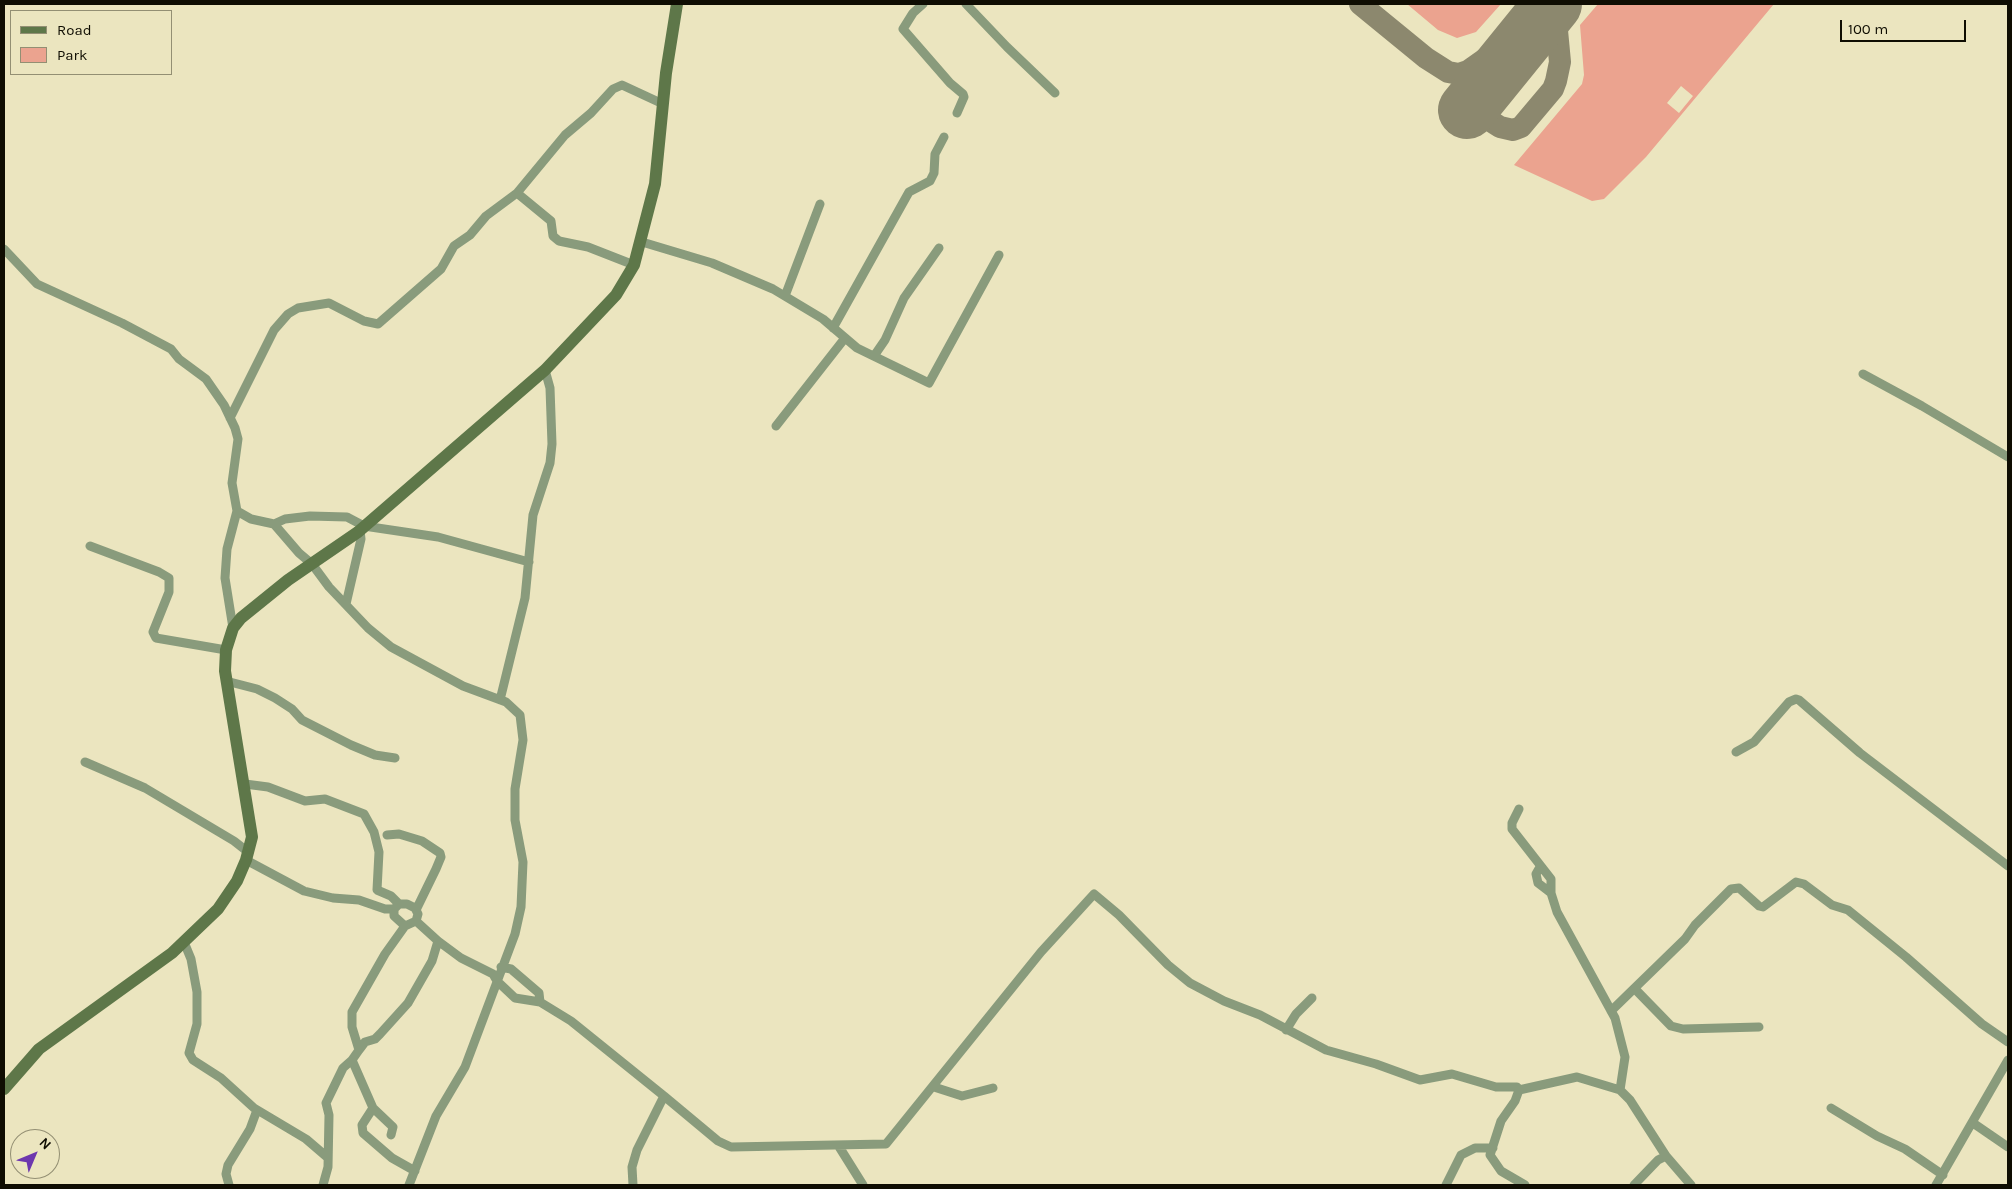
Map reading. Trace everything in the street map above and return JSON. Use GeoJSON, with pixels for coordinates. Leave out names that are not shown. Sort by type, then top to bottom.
{"type":"FeatureCollection","features":[{"type":"Feature","properties":{"kind":"street"},"geometry":{"type":"LineString","coordinates":[[4,1089],[39,1049],[172,953],[218,909],[238,880],[252,837],[245,784],[226,682],[226,650],[233,628],[241,618],[288,580],[362,528],[545,370],[616,295],[634,265],[642,242],[655,184],[663,104],[677,4]]}},
{"type":"Feature","properties":{"kind":"street"},"geometry":{"type":"LineString","coordinates":[[923,4],[913,13],[903,29],[950,83],[963,94],[964,98],[957,113]]}},
{"type":"Feature","properties":{"kind":"street"},"geometry":{"type":"LineString","coordinates":[[966,4],[1007,48],[1055,93]]}},
{"type":"Feature","properties":{"kind":"street"},"geometry":{"type":"LineString","coordinates":[[230,418],[245,393],[274,330],[288,314],[298,308],[329,303],[364,321],[378,324],[441,269],[454,246],[470,235],[486,216],[517,194],[565,135],[592,113],[613,89],[622,85],[663,104]]}},
{"type":"Feature","properties":{"kind":"street"},"geometry":{"type":"LineString","coordinates":[[833,328],[909,192],[930,181],[934,173],[932,165],[935,154],[944,136]]}},
{"type":"Feature","properties":{"kind":"street"},"geometry":{"type":"LineString","coordinates":[[517,194],[551,221],[553,236],[559,241],[588,247],[634,265]]}},
{"type":"Feature","properties":{"kind":"street"},"geometry":{"type":"LineString","coordinates":[[785,296],[820,204]]}},
{"type":"Feature","properties":{"kind":"street"},"geometry":{"type":"LineString","coordinates":[[642,242],[712,263],[785,296],[833,328],[857,348],[929,383],[999,255]]}},
{"type":"Feature","properties":{"kind":"street"},"geometry":{"type":"LineString","coordinates":[[874,356],[885,340],[904,298],[939,248]]}},
{"type":"Feature","properties":{"kind":"street"},"geometry":{"type":"LineString","coordinates":[[4,249],[37,284],[122,323],[171,349],[179,359],[206,379],[230,418],[238,440],[232,483],[237,511],[227,549],[226,578],[233,628]]}},
{"type":"Feature","properties":{"kind":"street"},"geometry":{"type":"LineString","coordinates":[[776,426],[845,338]]}},
{"type":"Feature","properties":{"kind":"street"},"geometry":{"type":"LineString","coordinates":[[500,700],[525,598],[533,515],[550,463],[552,444],[550,388],[545,370]]}},
{"type":"Feature","properties":{"kind":"street"},"geometry":{"type":"LineString","coordinates":[[1863,374],[2008,456]]}},
{"type":"Feature","properties":{"kind":"street"},"geometry":{"type":"LineString","coordinates":[[237,511],[251,519],[274,524],[285,519],[310,516],[347,517],[362,528],[438,537],[529,562]]}},
{"type":"Feature","properties":{"kind":"street"},"geometry":{"type":"LineString","coordinates":[[274,524],[346,604],[391,647],[463,686],[506,702],[520,716],[523,740],[515,789],[515,820],[523,862],[521,906],[515,934],[496,981],[490,1005],[465,1067],[436,1116],[409,1185]]}},
{"type":"Feature","properties":{"kind":"street"},"geometry":{"type":"LineString","coordinates":[[346,604],[362,528]]}},
{"type":"Feature","properties":{"kind":"street"},"geometry":{"type":"LineString","coordinates":[[90,546],[160,572],[169,578],[169,592],[153,632],[156,638],[226,650]]}},
{"type":"Feature","properties":{"kind":"street"},"geometry":{"type":"LineString","coordinates":[[226,682],[257,689],[292,709],[302,720],[351,745],[375,755],[395,758]]}},
{"type":"Feature","properties":{"kind":"street"},"geometry":{"type":"LineString","coordinates":[[1736,752],[1754,742],[1788,702],[1796,699],[1799,700],[1860,753],[2008,866]]}},
{"type":"Feature","properties":{"kind":"street"},"geometry":{"type":"LineString","coordinates":[[85,762],[145,788],[217,830],[247,856],[304,892],[333,898],[360,900],[385,909],[407,904],[416,910],[418,914],[416,921],[405,926],[385,954],[352,1012],[352,1027],[359,1050]]}},
{"type":"Feature","properties":{"kind":"street"},"geometry":{"type":"LineString","coordinates":[[245,784],[275,789],[296,800],[325,799],[364,814],[378,846],[380,867],[377,890],[391,896],[396,907],[394,916],[405,926]]}},
{"type":"Feature","properties":{"kind":"street"},"geometry":{"type":"LineString","coordinates":[[1519,809],[1512,823],[1512,829],[1551,879],[1551,893],[1557,912],[1615,1018],[1625,1057],[1620,1090]]}},
{"type":"Feature","properties":{"kind":"street"},"geometry":{"type":"LineString","coordinates":[[372,829],[380,828],[387,835]]}},
{"type":"Feature","properties":{"kind":"street"},"geometry":{"type":"LineString","coordinates":[[378,846],[387,835],[399,834],[422,841],[440,853],[441,857],[436,869],[416,910]]}},
{"type":"Feature","properties":{"kind":"street"},"geometry":{"type":"LineString","coordinates":[[1540,867],[1536,874],[1538,882],[1551,893]]}},
{"type":"Feature","properties":{"kind":"street"},"geometry":{"type":"LineString","coordinates":[[1611,1011],[1635,989],[1731,889],[1738,888],[1759,906],[1763,907],[1793,883],[1800,882],[1832,906],[1848,910],[1906,957],[1982,1024],[2008,1042]]}},
{"type":"Feature","properties":{"kind":"street"},"geometry":{"type":"LineString","coordinates":[[416,921],[461,958],[493,974],[496,981],[515,998],[540,1002],[572,1021],[718,1141],[732,1147],[886,1144],[1036,959],[1094,894],[1119,915],[1168,965],[1190,983],[1224,1001],[1260,1015],[1326,1050],[1376,1064],[1420,1080],[1452,1074],[1486,1085],[1517,1088],[1519,1090],[1577,1077],[1620,1090],[1630,1100],[1666,1156],[1691,1185]]}},
{"type":"Feature","properties":{"kind":"street"},"geometry":{"type":"LineString","coordinates":[[324,1185],[328,1167],[329,1115],[326,1103],[343,1068],[352,1060],[365,1042],[375,1039],[408,1002],[432,961],[438,941]]}},
{"type":"Feature","properties":{"kind":"street"},"geometry":{"type":"LineString","coordinates":[[184,942],[191,959],[198,1006],[197,1024],[189,1053],[193,1060],[221,1078],[240,1098],[306,1139],[328,1157]]}},
{"type":"Feature","properties":{"kind":"street"},"geometry":{"type":"LineString","coordinates":[[501,967],[511,969],[539,992],[540,1002]]}},
{"type":"Feature","properties":{"kind":"street"},"geometry":{"type":"LineString","coordinates":[[1635,989],[1671,1026],[1683,1029],[1759,1027]]}},
{"type":"Feature","properties":{"kind":"street"},"geometry":{"type":"LineString","coordinates":[[1286,1030],[1296,1014],[1312,998]]}},
{"type":"Feature","properties":{"kind":"street"},"geometry":{"type":"LineString","coordinates":[[352,1060],[361,1085],[373,1108],[392,1126],[391,1135]]}},
{"type":"Feature","properties":{"kind":"street"},"geometry":{"type":"LineString","coordinates":[[1936,1185],[2008,1060]]}},
{"type":"Feature","properties":{"kind":"street"},"geometry":{"type":"LineString","coordinates":[[934,1087],[962,1096],[993,1088]]}},
{"type":"Feature","properties":{"kind":"street"},"geometry":{"type":"LineString","coordinates":[[1519,1090],[1515,1101],[1501,1121],[1490,1155],[1494,1164],[1501,1171],[1525,1185]]}},
{"type":"Feature","properties":{"kind":"street"},"geometry":{"type":"LineString","coordinates":[[633,1185],[632,1167],[638,1150],[664,1096]]}},
{"type":"Feature","properties":{"kind":"street"},"geometry":{"type":"LineString","coordinates":[[373,1108],[362,1125],[363,1133],[392,1158],[415,1171]]}},
{"type":"Feature","properties":{"kind":"street"},"geometry":{"type":"LineString","coordinates":[[1831,1108],[1877,1136],[1905,1149],[1943,1175]]}},
{"type":"Feature","properties":{"kind":"street"},"geometry":{"type":"LineString","coordinates":[[229,1185],[226,1174],[228,1165],[250,1129],[257,1110]]}},
{"type":"Feature","properties":{"kind":"street"},"geometry":{"type":"LineString","coordinates":[[1973,1122],[2008,1147]]}},
{"type":"Feature","properties":{"kind":"street"},"geometry":{"type":"LineString","coordinates":[[838,1145],[863,1185]]}},
{"type":"Feature","properties":{"kind":"street"},"geometry":{"type":"LineString","coordinates":[[1446,1185],[1461,1155],[1475,1148],[1492,1148]]}},
{"type":"Feature","properties":{"kind":"street"},"geometry":{"type":"LineString","coordinates":[[1634,1185],[1658,1160],[1666,1156]]}},
{"type":"Feature","properties":{"kind":"green space"},"geometry":{"type":"Polygon","coordinates":[[[1407,4],[1501,4],[1476,32],[1457,38],[1438,30],[1407,4]]]}},
{"type":"Feature","properties":{"kind":"green space"},"geometry":{"type":"Polygon","coordinates":[[[1598,4],[1774,4],[1646,157],[1604,199],[1592,201],[1514,165],[1582,84],[1584,75],[1580,25],[1598,4]],[[1681,86],[1667,103],[1679,113],[1693,96],[1681,86]]]}},
{"type":"Feature","properties":{"kind":"taxiway"},"geometry":{"type":"LineString","coordinates":[[1360,4],[1426,58],[1448,72],[1459,74],[1468,71],[1485,59]]}},
{"type":"Feature","properties":{"kind":"taxiway"},"geometry":{"type":"LineString","coordinates":[[1526,38],[1492,53],[1485,59],[1474,89],[1478,106],[1489,120],[1500,127],[1513,130],[1521,127],[1553,89],[1556,81],[1560,62],[1556,20],[1559,4]]}},
{"type":"Feature","properties":{"kind":"runway"},"geometry":{"type":"LineString","coordinates":[[1467,110],[1553,4]]}}]}
